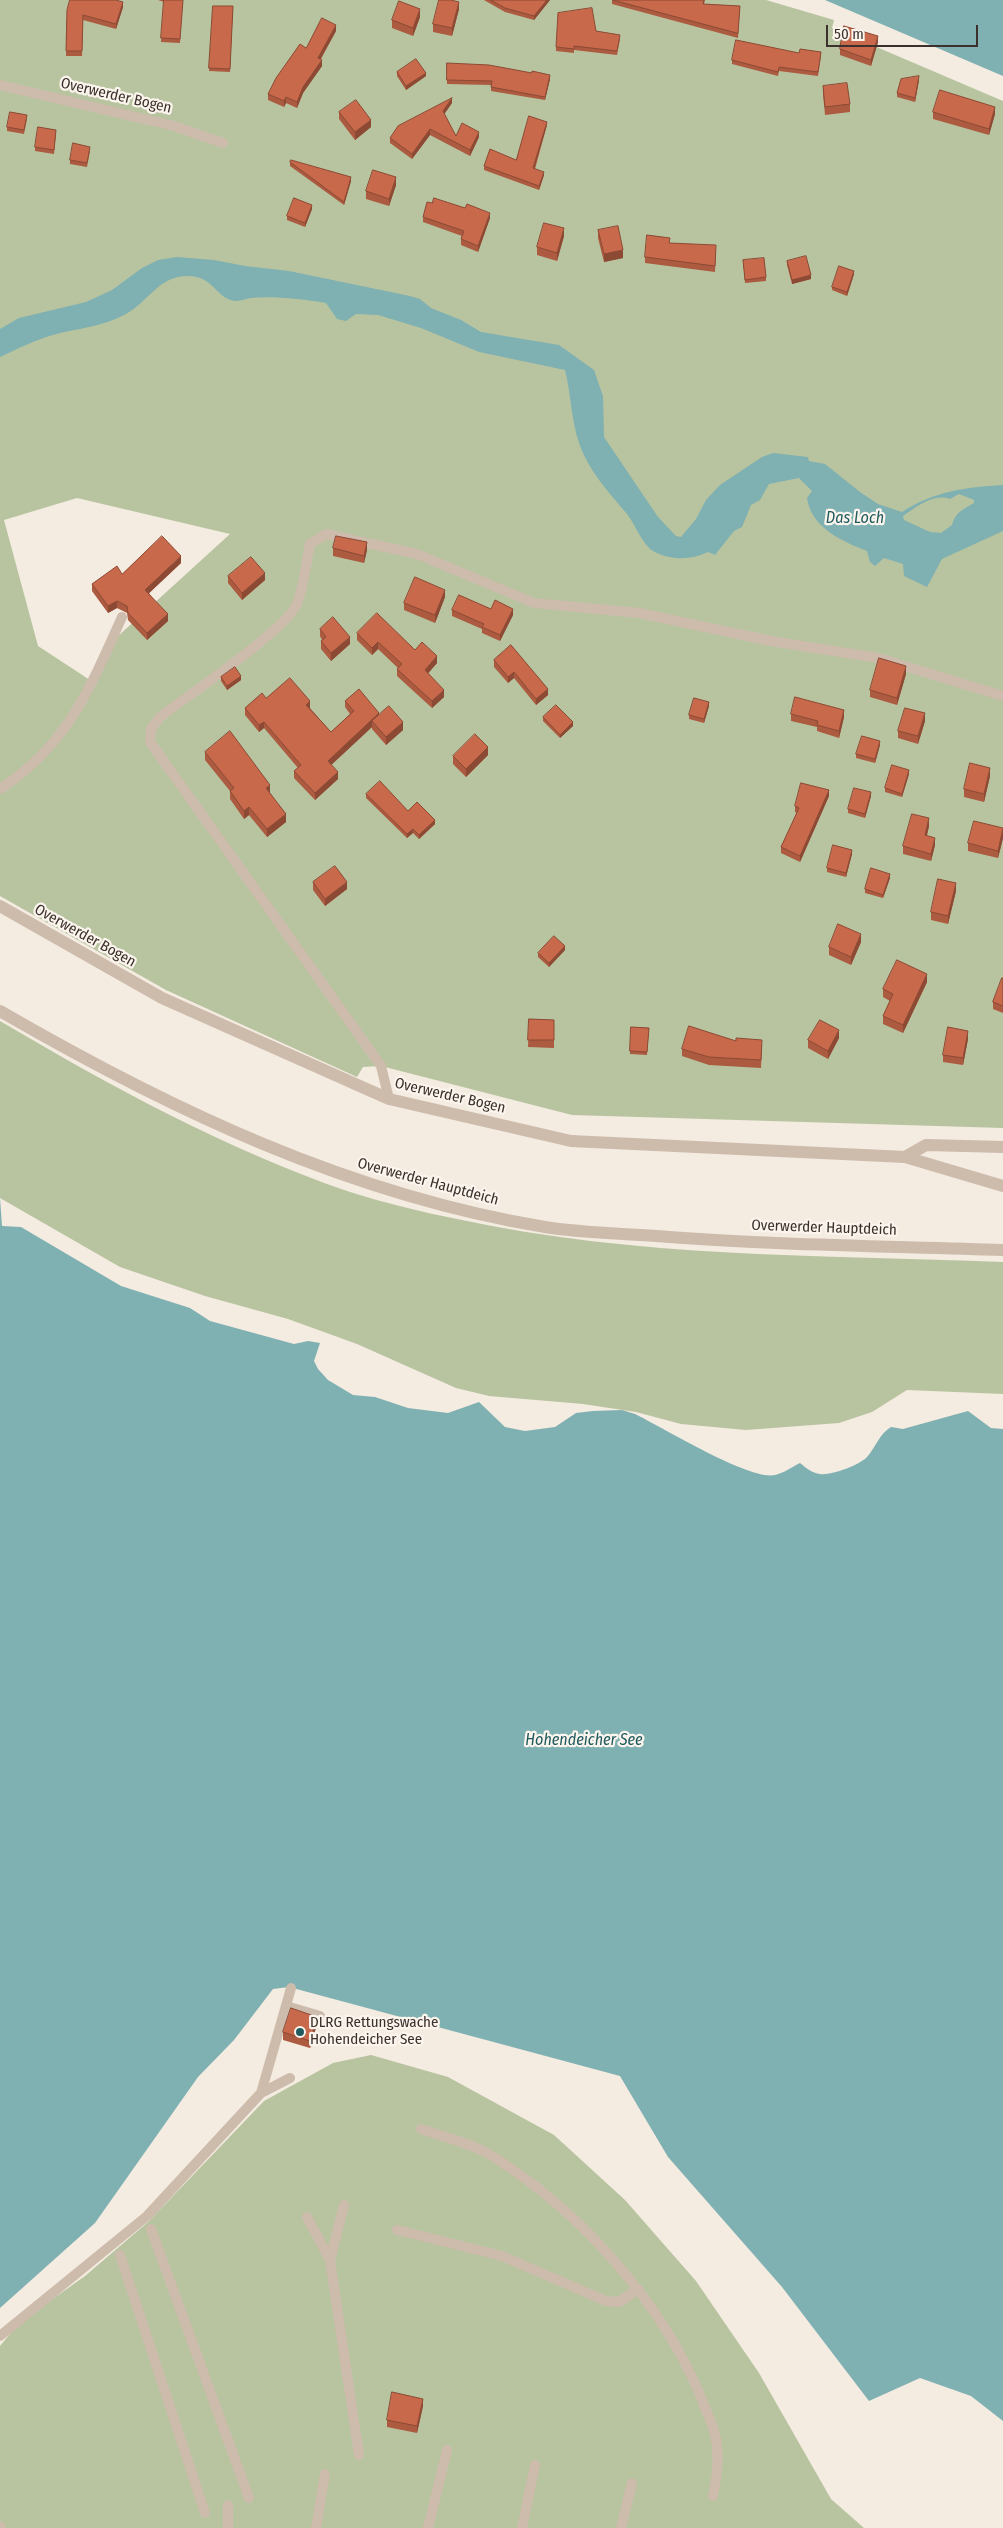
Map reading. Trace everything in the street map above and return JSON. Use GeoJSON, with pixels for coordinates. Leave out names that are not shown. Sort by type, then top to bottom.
{"type":"FeatureCollection","features":[{"type":"Feature","properties":{"kind":"street","name":"Overwerder Bogen"},"geometry":{"type":"LineString","coordinates":[[0,906],[162,998],[389,1099],[571,1141],[905,1157],[1003,1186]]}},
{"type":"Feature","properties":{"kind":"street","name":"Overwerder Hauptdeich"},"geometry":{"type":"LineString","coordinates":[[0,1011],[145,1090],[212,1123],[295,1158],[378,1188],[463,1212],[548,1228],[678,1238],[778,1245],[1003,1250]]}},
{"type":"Feature","properties":{"kind":"street","name":"Overwerder Bogen"},"geometry":{"type":"LineString","coordinates":[[905,1157],[926,1146],[1003,1147]]}},
{"type":"Feature","properties":{"kind":"lane","name":"Overwerder Bogen"},"geometry":{"type":"LineString","coordinates":[[0,85],[174,126],[223,143]]}},
{"type":"Feature","properties":{"kind":"lane"},"geometry":{"type":"LineString","coordinates":[[389,1099],[381,1066],[150,742],[151,729],[160,717],[256,646],[282,624],[296,606],[310,544],[326,534],[417,554],[534,604],[639,613],[771,641],[878,658],[1003,696]]}},
{"type":"Feature","properties":{"kind":"lane"},"geometry":{"type":"LineString","coordinates":[[0,789],[28,770],[57,741],[87,695],[122,617]]}},
{"type":"Feature","properties":{"kind":"lane"},"geometry":{"type":"LineString","coordinates":[[261,2093],[291,1988]]}},
{"type":"Feature","properties":{"kind":"lane"},"geometry":{"type":"LineString","coordinates":[[286,2006],[320,2016]]}},
{"type":"Feature","properties":{"kind":"lane"},"geometry":{"type":"LineString","coordinates":[[0,2336],[147,2216],[261,2093],[290,2078]]}},
{"type":"Feature","properties":{"kind":"lane"},"geometry":{"type":"LineString","coordinates":[[421,2129],[490,2154],[540,2189],[596,2243],[638,2289],[689,2368],[716,2435],[717,2473],[713,2496]]}},
{"type":"Feature","properties":{"kind":"lane"},"geometry":{"type":"LineString","coordinates":[[330,2260],[344,2205]]}},
{"type":"Feature","properties":{"kind":"lane"},"geometry":{"type":"LineString","coordinates":[[308,2217],[330,2260],[351,2415],[359,2455]]}},
{"type":"Feature","properties":{"kind":"lane"},"geometry":{"type":"LineString","coordinates":[[151,2228],[249,2498]]}},
{"type":"Feature","properties":{"kind":"lane"},"geometry":{"type":"LineString","coordinates":[[397,2230],[502,2256],[606,2301],[619,2302],[638,2289]]}},
{"type":"Feature","properties":{"kind":"lane"},"geometry":{"type":"LineString","coordinates":[[120,2255],[205,2513]]}},
{"type":"Feature","properties":{"kind":"lane"},"geometry":{"type":"LineString","coordinates":[[428,2528],[446,2450]]}},
{"type":"Feature","properties":{"kind":"lane"},"geometry":{"type":"LineString","coordinates":[[522,2528],[535,2465]]}},
{"type":"Feature","properties":{"kind":"lane"},"geometry":{"type":"LineString","coordinates":[[316,2528],[325,2474]]}},
{"type":"Feature","properties":{"kind":"lane"},"geometry":{"type":"LineString","coordinates":[[621,2528],[632,2483]]}},
{"type":"Feature","properties":{"kind":"lane"},"geometry":{"type":"LineString","coordinates":[[228,2505],[228,2528]]}},
{"type":"Feature","properties":{"kind":"green space"},"geometry":{"type":"Polygon","coordinates":[[[0,0],[766,0],[834,20],[832,28],[1003,101],[1003,1128],[572,1115],[381,1066],[363,1067],[357,1077],[166,990],[0,896],[0,0]],[[77,498],[4,520],[38,646],[96,684],[117,637],[230,534],[77,498]]]}},
{"type":"Feature","properties":{"kind":"green space"},"geometry":{"type":"Polygon","coordinates":[[[0,1021],[85,1070],[171,1116],[259,1157],[350,1192],[417,1210],[524,1232],[660,1248],[797,1256],[1003,1262],[1003,1394],[907,1390],[872,1412],[839,1423],[746,1430],[681,1424],[636,1412],[583,1404],[489,1396],[456,1388],[357,1344],[288,1319],[205,1296],[120,1267],[0,1198],[0,1021]]]}},
{"type":"Feature","properties":{"kind":"green space"},"geometry":{"type":"Polygon","coordinates":[[[371,2055],[448,2077],[554,2135],[625,2200],[696,2281],[759,2373],[831,2499],[864,2528],[0,2528],[0,2346],[19,2323],[85,2276],[148,2222],[264,2101],[333,2063],[371,2055]]]}},
{"type":"Feature","properties":{"kind":"water"},"geometry":{"type":"Polygon","coordinates":[[[825,0],[1003,0],[1003,76],[825,0]]]}},
{"type":"Feature","properties":{"kind":"water","name":"Das Loch"},"geometry":{"type":"Polygon","coordinates":[[[177,257],[214,260],[289,271],[410,296],[420,299],[431,308],[461,320],[481,332],[559,345],[594,370],[603,396],[604,437],[658,517],[676,536],[681,537],[696,519],[706,500],[720,485],[762,457],[773,453],[808,457],[809,461],[825,464],[878,504],[902,512],[937,495],[976,487],[1003,485],[1003,531],[942,559],[927,587],[904,576],[903,564],[884,558],[875,566],[870,562],[867,551],[847,543],[829,532],[814,517],[807,498],[812,491],[799,478],[769,484],[760,500],[751,505],[742,527],[734,531],[715,555],[708,552],[695,557],[674,558],[660,554],[645,544],[627,514],[588,463],[574,424],[565,370],[479,352],[421,328],[378,315],[356,314],[346,321],[337,319],[326,303],[269,297],[235,301],[223,296],[203,279],[195,277],[176,277],[168,281],[134,309],[117,318],[99,325],[46,337],[0,357],[0,329],[19,318],[86,302],[112,290],[142,268],[158,260],[177,257]],[[959,494],[950,499],[932,499],[903,516],[904,520],[930,532],[941,533],[952,525],[957,514],[974,503],[974,500],[959,494]]]}},
{"type":"Feature","properties":{"kind":"water","name":"Hohendeicher See"},"geometry":{"type":"Polygon","coordinates":[[[0,1198],[2,1226],[21,1227],[121,1286],[190,1308],[210,1321],[294,1344],[308,1341],[320,1343],[314,1361],[318,1369],[328,1380],[353,1395],[375,1397],[408,1408],[448,1413],[479,1402],[505,1427],[525,1431],[555,1427],[576,1413],[622,1410],[635,1414],[727,1462],[763,1475],[775,1475],[800,1463],[817,1473],[837,1472],[867,1457],[883,1433],[891,1427],[903,1429],[968,1411],[991,1428],[1003,1429],[1003,2421],[971,2396],[920,2378],[869,2401],[782,2287],[668,2157],[620,2076],[289,1987],[273,1989],[234,2040],[198,2077],[95,2223],[0,2308],[0,1198]]]}},
{"type":"Feature","properties":{"kind":"building"},"geometry":{"type":"Polygon","coordinates":[[[70,0],[116,0],[123,2],[116,24],[83,15],[82,51],[66,51],[67,10],[70,0]]]}},
{"type":"Feature","properties":{"kind":"building"},"geometry":{"type":"Polygon","coordinates":[[[164,0],[183,0],[180,39],[161,38],[164,0]]]}},
{"type":"Feature","properties":{"kind":"building"},"geometry":{"type":"Polygon","coordinates":[[[439,0],[459,2],[452,28],[433,24],[439,0]]]}},
{"type":"Feature","properties":{"kind":"building"},"geometry":{"type":"Polygon","coordinates":[[[491,0],[547,0],[534,16],[505,8],[491,0]]]}},
{"type":"Feature","properties":{"kind":"building"},"geometry":{"type":"Polygon","coordinates":[[[613,0],[704,0],[703,4],[740,6],[738,33],[613,0]]]}},
{"type":"Feature","properties":{"kind":"building"},"geometry":{"type":"Polygon","coordinates":[[[399,1],[420,9],[413,28],[392,20],[399,1]]]}},
{"type":"Feature","properties":{"kind":"building"},"geometry":{"type":"Polygon","coordinates":[[[213,6],[233,6],[230,69],[209,68],[213,6]]]}},
{"type":"Feature","properties":{"kind":"building"},"geometry":{"type":"Polygon","coordinates":[[[592,8],[596,31],[620,35],[617,51],[574,46],[574,49],[556,47],[558,13],[592,8]]]}},
{"type":"Feature","properties":{"kind":"building"},"geometry":{"type":"Polygon","coordinates":[[[322,18],[336,25],[318,58],[322,60],[303,87],[297,102],[286,97],[284,101],[268,94],[276,78],[300,44],[306,48],[322,18]]]}},
{"type":"Feature","properties":{"kind":"building"},"geometry":{"type":"Polygon","coordinates":[[[844,26],[878,36],[871,60],[840,49],[844,26]]]}},
{"type":"Feature","properties":{"kind":"building"},"geometry":{"type":"Polygon","coordinates":[[[736,40],[799,53],[800,49],[821,52],[818,72],[779,67],[778,72],[732,60],[736,40]]]}},
{"type":"Feature","properties":{"kind":"building"},"geometry":{"type":"Polygon","coordinates":[[[416,59],[426,73],[406,86],[397,72],[416,59]]]}},
{"type":"Feature","properties":{"kind":"building"},"geometry":{"type":"Polygon","coordinates":[[[447,63],[489,65],[550,75],[545,97],[491,87],[492,81],[447,80],[447,63]]]}},
{"type":"Feature","properties":{"kind":"building"},"geometry":{"type":"Polygon","coordinates":[[[919,76],[915,98],[897,93],[901,79],[919,76]]]}},
{"type":"Feature","properties":{"kind":"building"},"geometry":{"type":"Polygon","coordinates":[[[847,83],[850,104],[825,107],[823,86],[847,83]]]}},
{"type":"Feature","properties":{"kind":"building"},"geometry":{"type":"Polygon","coordinates":[[[940,90],[995,107],[989,129],[933,112],[940,90]]]}},
{"type":"Feature","properties":{"kind":"building"},"geometry":{"type":"Polygon","coordinates":[[[452,98],[443,111],[456,136],[462,123],[479,132],[470,150],[430,129],[412,154],[390,138],[398,126],[452,98]]]}},
{"type":"Feature","properties":{"kind":"building"},"geometry":{"type":"Polygon","coordinates":[[[356,100],[371,120],[355,132],[339,112],[356,100]]]}},
{"type":"Feature","properties":{"kind":"building"},"geometry":{"type":"Polygon","coordinates":[[[10,112],[27,115],[24,130],[7,127],[10,112]]]}},
{"type":"Feature","properties":{"kind":"building"},"geometry":{"type":"Polygon","coordinates":[[[529,116],[547,122],[533,168],[544,172],[539,186],[484,166],[490,149],[516,160],[529,116]]]}},
{"type":"Feature","properties":{"kind":"building"},"geometry":{"type":"Polygon","coordinates":[[[38,127],[56,130],[54,150],[35,147],[38,127]]]}},
{"type":"Feature","properties":{"kind":"building"},"geometry":{"type":"Polygon","coordinates":[[[73,143],[90,147],[87,163],[70,160],[73,143]]]}},
{"type":"Feature","properties":{"kind":"building"},"geometry":{"type":"Polygon","coordinates":[[[291,160],[351,177],[344,202],[290,162],[291,160]]]}},
{"type":"Feature","properties":{"kind":"building"},"geometry":{"type":"Polygon","coordinates":[[[373,170],[396,177],[389,199],[366,191],[373,170]]]}},
{"type":"Feature","properties":{"kind":"building"},"geometry":{"type":"Polygon","coordinates":[[[294,198],[312,205],[305,223],[287,216],[294,198]]]}},
{"type":"Feature","properties":{"kind":"building"},"geometry":{"type":"Polygon","coordinates":[[[434,198],[465,208],[467,204],[490,213],[478,246],[461,239],[464,231],[423,217],[427,202],[432,203],[434,198]]]}},
{"type":"Feature","properties":{"kind":"building"},"geometry":{"type":"Polygon","coordinates":[[[544,223],[564,228],[557,253],[537,247],[544,223]]]}},
{"type":"Feature","properties":{"kind":"building"},"geometry":{"type":"Polygon","coordinates":[[[618,226],[623,250],[604,254],[598,230],[618,226]]]}},
{"type":"Feature","properties":{"kind":"building"},"geometry":{"type":"Polygon","coordinates":[[[647,235],[670,238],[669,243],[716,245],[715,266],[645,257],[647,235]]]}},
{"type":"Feature","properties":{"kind":"building"},"geometry":{"type":"Polygon","coordinates":[[[806,256],[811,275],[792,280],[787,261],[806,256]]]}},
{"type":"Feature","properties":{"kind":"building"},"geometry":{"type":"Polygon","coordinates":[[[764,258],[766,277],[745,280],[743,260],[764,258]]]}},
{"type":"Feature","properties":{"kind":"building"},"geometry":{"type":"Polygon","coordinates":[[[839,266],[854,271],[847,292],[832,287],[839,266]]]}},
{"type":"Feature","properties":{"kind":"building"},"geometry":{"type":"Polygon","coordinates":[[[162,536],[181,556],[145,590],[168,614],[147,633],[128,613],[127,606],[117,601],[108,606],[92,584],[117,566],[122,574],[162,536]]]}},
{"type":"Feature","properties":{"kind":"building"},"geometry":{"type":"Polygon","coordinates":[[[336,536],[367,542],[364,556],[333,548],[336,536]]]}},
{"type":"Feature","properties":{"kind":"building"},"geometry":{"type":"Polygon","coordinates":[[[251,557],[265,573],[242,593],[228,576],[251,557]]]}},
{"type":"Feature","properties":{"kind":"building"},"geometry":{"type":"Polygon","coordinates":[[[415,577],[445,590],[435,615],[404,603],[415,577]]]}},
{"type":"Feature","properties":{"kind":"building"},"geometry":{"type":"Polygon","coordinates":[[[459,595],[491,609],[495,600],[513,609],[500,635],[482,627],[484,624],[452,610],[459,595]]]}},
{"type":"Feature","properties":{"kind":"building"},"geometry":{"type":"Polygon","coordinates":[[[377,613],[415,650],[422,642],[437,656],[425,670],[444,690],[432,701],[397,669],[402,664],[378,642],[372,648],[357,633],[377,613]]]}},
{"type":"Feature","properties":{"kind":"building"},"geometry":{"type":"Polygon","coordinates":[[[333,617],[350,637],[331,653],[321,641],[326,637],[320,629],[333,617]]]}},
{"type":"Feature","properties":{"kind":"building"},"geometry":{"type":"Polygon","coordinates":[[[511,645],[548,689],[536,699],[514,672],[508,677],[494,660],[511,645]]]}},
{"type":"Feature","properties":{"kind":"building"},"geometry":{"type":"Polygon","coordinates":[[[879,658],[906,666],[897,698],[870,690],[879,658]]]}},
{"type":"Feature","properties":{"kind":"building"},"geometry":{"type":"Polygon","coordinates":[[[235,667],[241,676],[227,686],[221,677],[235,667]]]}},
{"type":"Feature","properties":{"kind":"building"},"geometry":{"type":"Polygon","coordinates":[[[290,678],[310,701],[306,705],[331,732],[354,711],[345,701],[359,689],[379,713],[328,761],[338,772],[315,793],[294,771],[301,765],[264,722],[259,725],[245,708],[262,693],[266,698],[290,678]]]}},
{"type":"Feature","properties":{"kind":"building"},"geometry":{"type":"Polygon","coordinates":[[[795,697],[844,710],[839,731],[817,725],[818,721],[791,714],[795,697]]]}},
{"type":"Feature","properties":{"kind":"building"},"geometry":{"type":"Polygon","coordinates":[[[694,698],[709,702],[704,719],[689,715],[694,698]]]}},
{"type":"Feature","properties":{"kind":"building"},"geometry":{"type":"Polygon","coordinates":[[[556,705],[573,722],[560,735],[543,717],[556,705]]]}},
{"type":"Feature","properties":{"kind":"building"},"geometry":{"type":"Polygon","coordinates":[[[389,706],[403,722],[386,737],[372,721],[389,706]]]}},
{"type":"Feature","properties":{"kind":"building"},"geometry":{"type":"Polygon","coordinates":[[[905,708],[925,713],[918,736],[898,731],[905,708]]]}},
{"type":"Feature","properties":{"kind":"building"},"geometry":{"type":"Polygon","coordinates":[[[230,731],[270,785],[266,788],[286,814],[267,829],[249,807],[244,811],[230,791],[234,788],[205,752],[230,731]]]}},
{"type":"Feature","properties":{"kind":"building"},"geometry":{"type":"Polygon","coordinates":[[[475,734],[488,747],[466,769],[453,756],[475,734]]]}},
{"type":"Feature","properties":{"kind":"building"},"geometry":{"type":"Polygon","coordinates":[[[862,736],[880,741],[875,759],[856,754],[862,736]]]}},
{"type":"Feature","properties":{"kind":"building"},"geometry":{"type":"Polygon","coordinates":[[[970,763],[990,768],[984,794],[964,789],[970,763]]]}},
{"type":"Feature","properties":{"kind":"building"},"geometry":{"type":"Polygon","coordinates":[[[892,765],[909,770],[902,794],[885,788],[892,765]]]}},
{"type":"Feature","properties":{"kind":"building"},"geometry":{"type":"Polygon","coordinates":[[[380,781],[408,811],[417,802],[435,820],[419,835],[413,829],[407,834],[366,794],[380,781]]]}},
{"type":"Feature","properties":{"kind":"building"},"geometry":{"type":"Polygon","coordinates":[[[801,783],[829,790],[800,856],[781,847],[799,808],[795,806],[801,783]]]}},
{"type":"Feature","properties":{"kind":"building"},"geometry":{"type":"Polygon","coordinates":[[[854,788],[871,792],[865,814],[848,809],[854,788]]]}},
{"type":"Feature","properties":{"kind":"building"},"geometry":{"type":"Polygon","coordinates":[[[912,814],[929,818],[925,835],[935,838],[931,854],[903,846],[912,814]]]}},
{"type":"Feature","properties":{"kind":"building"},"geometry":{"type":"Polygon","coordinates":[[[974,821],[1003,828],[998,851],[968,843],[974,821]]]}},
{"type":"Feature","properties":{"kind":"building"},"geometry":{"type":"Polygon","coordinates":[[[833,845],[852,850],[846,873],[827,868],[833,845]]]}},
{"type":"Feature","properties":{"kind":"building"},"geometry":{"type":"Polygon","coordinates":[[[335,866],[347,882],[325,899],[313,882],[335,866]]]}},
{"type":"Feature","properties":{"kind":"building"},"geometry":{"type":"Polygon","coordinates":[[[871,868],[890,874],[883,895],[865,889],[871,868]]]}},
{"type":"Feature","properties":{"kind":"building"},"geometry":{"type":"Polygon","coordinates":[[[938,879],[956,883],[948,916],[931,912],[938,879]]]}},
{"type":"Feature","properties":{"kind":"building"},"geometry":{"type":"Polygon","coordinates":[[[838,924],[861,934],[851,957],[829,947],[838,924]]]}},
{"type":"Feature","properties":{"kind":"building"},"geometry":{"type":"Polygon","coordinates":[[[554,936],[565,946],[549,963],[538,953],[554,936]]]}},
{"type":"Feature","properties":{"kind":"building"},"geometry":{"type":"Polygon","coordinates":[[[897,960],[927,974],[903,1025],[883,1016],[893,994],[883,989],[897,960]]]}},
{"type":"Feature","properties":{"kind":"building"},"geometry":{"type":"Polygon","coordinates":[[[1003,978],[1003,1006],[993,1002],[1003,978]]]}},
{"type":"Feature","properties":{"kind":"building"},"geometry":{"type":"Polygon","coordinates":[[[529,1019],[554,1020],[554,1040],[528,1040],[529,1019]]]}},
{"type":"Feature","properties":{"kind":"building"},"geometry":{"type":"Polygon","coordinates":[[[820,1020],[839,1030],[828,1051],[808,1040],[820,1020]]]}},
{"type":"Feature","properties":{"kind":"building"},"geometry":{"type":"Polygon","coordinates":[[[689,1026],[736,1041],[736,1038],[762,1040],[761,1060],[709,1057],[682,1049],[689,1026]]]}},
{"type":"Feature","properties":{"kind":"building"},"geometry":{"type":"Polygon","coordinates":[[[631,1027],[649,1028],[647,1052],[630,1051],[631,1027]]]}},
{"type":"Feature","properties":{"kind":"building"},"geometry":{"type":"Polygon","coordinates":[[[948,1027],[968,1031],[963,1058],[943,1055],[948,1027]]]}},
{"type":"Feature","properties":{"kind":"building","name":"DLRG Rettungswache Hohendeicher See"},"geometry":{"type":"Polygon","coordinates":[[[291,2008],[317,2017],[310,2041],[283,2032],[291,2008]]]}},
{"type":"Feature","properties":{"kind":"building"},"geometry":{"type":"Polygon","coordinates":[[[392,2392],[423,2399],[417,2426],[387,2420],[392,2392]]]}},
{"type":"Feature","properties":{"kind":"place","name":"DLRG Rettungswache Hohendeicher See"},"geometry":{"type":"Point","coordinates":[300,2032]}}]}
